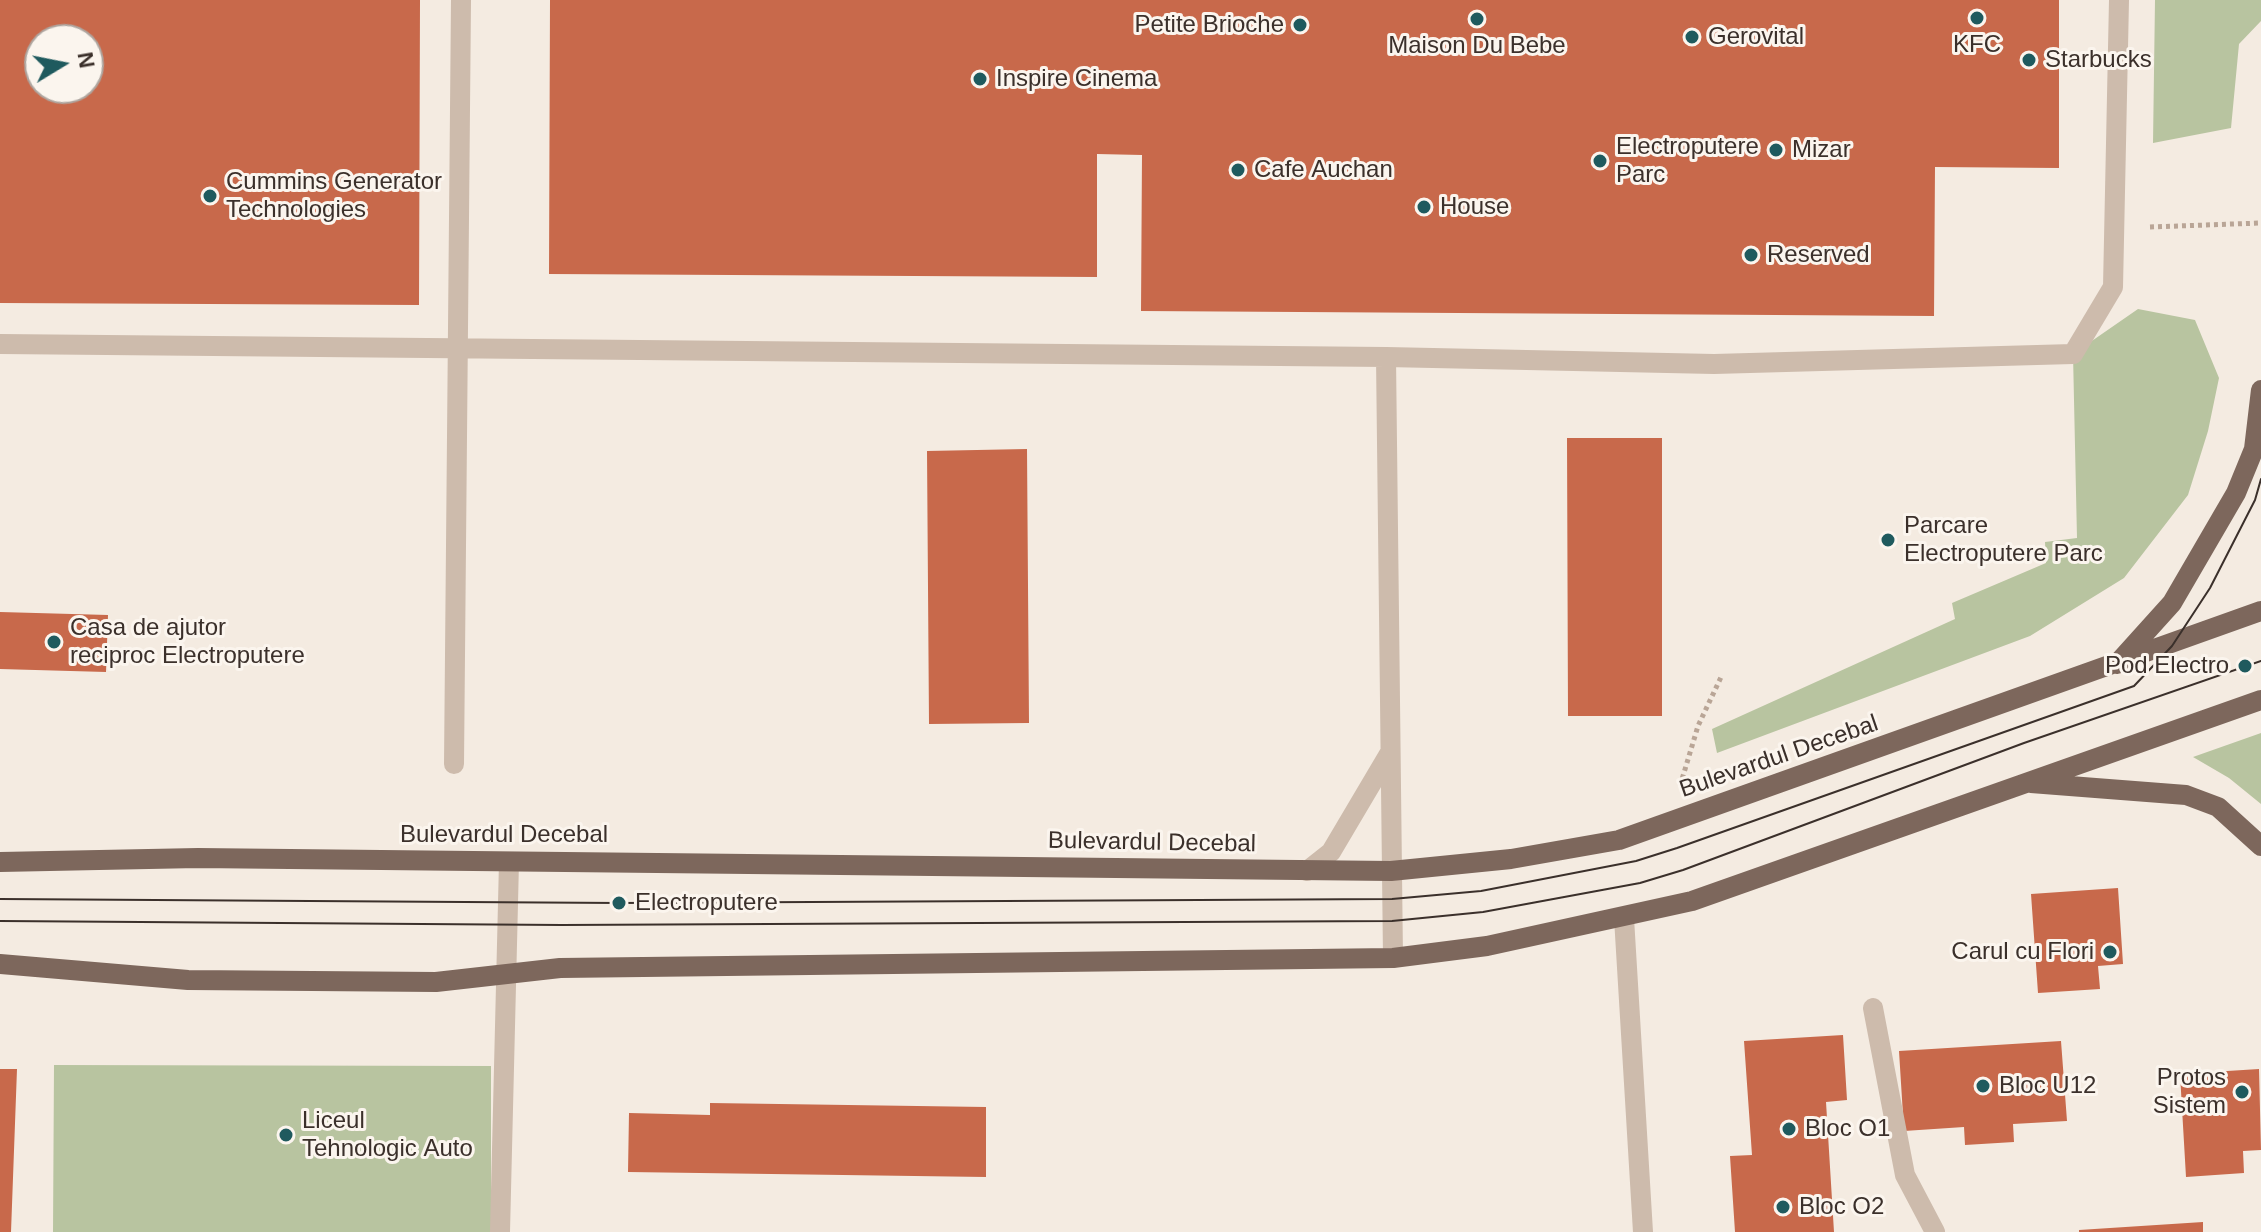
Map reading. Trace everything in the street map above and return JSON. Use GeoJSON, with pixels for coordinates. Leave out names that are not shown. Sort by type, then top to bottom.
{"type":"FeatureCollection","features":[{"type":"Feature","properties":{"kind":"main road"},"geometry":{"type":"LineString","coordinates":[[2117,665],[2172,603],[2236,493],[2254,449],[2261,390]]}},
{"type":"Feature","properties":{"kind":"main road","name":"Bulevardul Decebal"},"geometry":{"type":"LineString","coordinates":[[0,862],[198,858],[1391,871],[1527,857],[1619,840],[2117,665],[2261,611]]}},
{"type":"Feature","properties":{"kind":"main road"},"geometry":{"type":"LineString","coordinates":[[0,964],[188,980],[436,982],[560,968],[1393,958],[1487,946],[1692,901],[2261,700]]}},
{"type":"Feature","properties":{"kind":"main road"},"geometry":{"type":"LineString","coordinates":[[2019,783],[2186,795],[2218,807],[2261,846]]}},
{"type":"Feature","properties":{"kind":"street"},"geometry":{"type":"LineString","coordinates":[[454,764],[461,0]]}},
{"type":"Feature","properties":{"kind":"street"},"geometry":{"type":"LineString","coordinates":[[0,344],[460,346],[1714,364],[2073,354],[2113,287],[2119,0]]}},
{"type":"Feature","properties":{"kind":"street"},"geometry":{"type":"LineString","coordinates":[[1386,357],[1393,958]]}},
{"type":"Feature","properties":{"kind":"street"},"geometry":{"type":"LineString","coordinates":[[1307,871],[1331,852],[1391,750]]}},
{"type":"Feature","properties":{"kind":"street"},"geometry":{"type":"LineString","coordinates":[[500,1232],[509,862]]}},
{"type":"Feature","properties":{"kind":"street"},"geometry":{"type":"LineString","coordinates":[[1624,918],[1643,1232]]}},
{"type":"Feature","properties":{"kind":"street"},"geometry":{"type":"LineString","coordinates":[[1873,1008],[1905,1175],[1935,1232]]}},
{"type":"Feature","properties":{"kind":"path"},"geometry":{"type":"LineString","coordinates":[[2150,227],[2261,223]]}},
{"type":"Feature","properties":{"kind":"path"},"geometry":{"type":"LineString","coordinates":[[1669,823],[1698,726],[1722,675]]}},
{"type":"Feature","properties":{"kind":"green space"},"geometry":{"type":"Polygon","coordinates":[[[2155,0],[2261,0],[2261,21],[2239,44],[2231,128],[2153,143],[2155,0]]]}},
{"type":"Feature","properties":{"kind":"green space"},"geometry":{"type":"Polygon","coordinates":[[[2138,309],[2195,320],[2219,378],[2208,431],[2188,495],[2124,578],[2030,636],[1717,753],[1712,729],[1955,619],[1952,603],[2046,563],[2045,542],[2077,538],[2073,354],[2138,309]]]}},
{"type":"Feature","properties":{"kind":"green space"},"geometry":{"type":"Polygon","coordinates":[[[2261,733],[2261,804],[2229,778],[2193,757],[2261,733]]]}},
{"type":"Feature","properties":{"kind":"green space","name":"Liceul Tehnologic Auto"},"geometry":{"type":"Polygon","coordinates":[[[54,1065],[491,1066],[491,1232],[53,1232],[54,1065]]]}},
{"type":"Feature","properties":{"kind":"building","name":"Cummins Generator Technologies"},"geometry":{"type":"Polygon","coordinates":[[[0,0],[420,0],[419,305],[0,303],[0,0]]]}},
{"type":"Feature","properties":{"kind":"building","name":"Electroputere Parc"},"geometry":{"type":"Polygon","coordinates":[[[550,0],[2059,0],[2059,168],[1935,167],[1934,316],[1141,311],[1142,155],[1097,154],[1097,277],[549,274],[550,0]]]}},
{"type":"Feature","properties":{"kind":"building"},"geometry":{"type":"Polygon","coordinates":[[[1567,438],[1662,438],[1662,716],[1568,716],[1567,438]]]}},
{"type":"Feature","properties":{"kind":"building"},"geometry":{"type":"Polygon","coordinates":[[[1027,449],[1029,723],[929,724],[927,451],[1027,449]]]}},
{"type":"Feature","properties":{"kind":"building","name":"Casa de ajutor reciproc Electroputere"},"geometry":{"type":"Polygon","coordinates":[[[0,612],[108,615],[106,672],[0,669],[0,612]]]}},
{"type":"Feature","properties":{"kind":"building"},"geometry":{"type":"Polygon","coordinates":[[[2118,888],[2123,964],[2098,966],[2100,989],[2038,993],[2031,894],[2118,888]]]}},
{"type":"Feature","properties":{"kind":"building","name":"Bloc O1"},"geometry":{"type":"Polygon","coordinates":[[[1843,1035],[1847,1100],[1826,1102],[1834,1232],[1735,1232],[1730,1156],[1752,1155],[1744,1041],[1843,1035]]]}},
{"type":"Feature","properties":{"kind":"building","name":"Bloc U12"},"geometry":{"type":"Polygon","coordinates":[[[2061,1041],[2067,1121],[2013,1124],[2014,1142],[1965,1145],[1964,1127],[1904,1131],[1899,1051],[2061,1041]]]}},
{"type":"Feature","properties":{"kind":"building"},"geometry":{"type":"Polygon","coordinates":[[[0,1069],[17,1069],[11,1232],[0,1232],[0,1069]]]}},
{"type":"Feature","properties":{"kind":"building"},"geometry":{"type":"Polygon","coordinates":[[[2259,1069],[2261,1150],[2243,1151],[2244,1173],[2186,1177],[2180,1074],[2259,1069]]]}},
{"type":"Feature","properties":{"kind":"building"},"geometry":{"type":"Polygon","coordinates":[[[710,1103],[986,1107],[986,1177],[628,1172],[629,1113],[710,1115],[710,1103]]]}},
{"type":"Feature","properties":{"kind":"building"},"geometry":{"type":"Polygon","coordinates":[[[2203,1222],[2203,1232],[2079,1232],[2079,1230],[2203,1222]]]}},
{"type":"Feature","properties":{"kind":"tram line"},"geometry":{"type":"LineString","coordinates":[[0,899],[619,903],[1392,899],[1481,891],[1636,861],[2134,686],[2172,646],[2210,588],[2255,500],[2261,479]]}},
{"type":"Feature","properties":{"kind":"tram line"},"geometry":{"type":"LineString","coordinates":[[0,921],[562,925],[1392,921],[1483,912],[1640,883],[1683,870],[2024,743],[2261,661]]}},
{"type":"Feature","properties":{"kind":"place","name":"KFC"},"geometry":{"type":"Point","coordinates":[1977,18]}},
{"type":"Feature","properties":{"kind":"place","name":"Maison Du Bebe"},"geometry":{"type":"Point","coordinates":[1477,19]}},
{"type":"Feature","properties":{"kind":"place","name":"Petite Brioche"},"geometry":{"type":"Point","coordinates":[1300,25]}},
{"type":"Feature","properties":{"kind":"place","name":"Gerovital"},"geometry":{"type":"Point","coordinates":[1692,37]}},
{"type":"Feature","properties":{"kind":"place","name":"Starbucks"},"geometry":{"type":"Point","coordinates":[2029,60]}},
{"type":"Feature","properties":{"kind":"place","name":"Inspire Cinema"},"geometry":{"type":"Point","coordinates":[980,79]}},
{"type":"Feature","properties":{"kind":"place","name":"Mizar"},"geometry":{"type":"Point","coordinates":[1776,150]}},
{"type":"Feature","properties":{"kind":"place","name":"Electroputere Parc"},"geometry":{"type":"Point","coordinates":[1600,161]}},
{"type":"Feature","properties":{"kind":"place","name":"Cafe Auchan"},"geometry":{"type":"Point","coordinates":[1238,170]}},
{"type":"Feature","properties":{"kind":"place","name":"Cummins Generator Technologies"},"geometry":{"type":"Point","coordinates":[210,196]}},
{"type":"Feature","properties":{"kind":"place","name":"House"},"geometry":{"type":"Point","coordinates":[1424,207]}},
{"type":"Feature","properties":{"kind":"place","name":"Reserved"},"geometry":{"type":"Point","coordinates":[1751,255]}},
{"type":"Feature","properties":{"kind":"place","name":"Parcare Electroputere Parc"},"geometry":{"type":"Point","coordinates":[1888,540]}},
{"type":"Feature","properties":{"kind":"place","name":"Casa de ajutor reciproc Electroputere"},"geometry":{"type":"Point","coordinates":[54,642]}},
{"type":"Feature","properties":{"kind":"place","name":"Pod Electro"},"geometry":{"type":"Point","coordinates":[2245,666]}},
{"type":"Feature","properties":{"kind":"place","name":"Electroputere"},"geometry":{"type":"Point","coordinates":[619,903]}},
{"type":"Feature","properties":{"kind":"place","name":"Carul cu Flori"},"geometry":{"type":"Point","coordinates":[2110,952]}},
{"type":"Feature","properties":{"kind":"place","name":"Bloc U12"},"geometry":{"type":"Point","coordinates":[1983,1086]}},
{"type":"Feature","properties":{"kind":"place","name":"Protos Sistem"},"geometry":{"type":"Point","coordinates":[2242,1092]}},
{"type":"Feature","properties":{"kind":"place","name":"Bloc O1"},"geometry":{"type":"Point","coordinates":[1789,1129]}},
{"type":"Feature","properties":{"kind":"place","name":"Liceul Tehnologic Auto"},"geometry":{"type":"Point","coordinates":[286,1135]}},
{"type":"Feature","properties":{"kind":"place","name":"Bloc O2"},"geometry":{"type":"Point","coordinates":[1783,1207]}}]}
